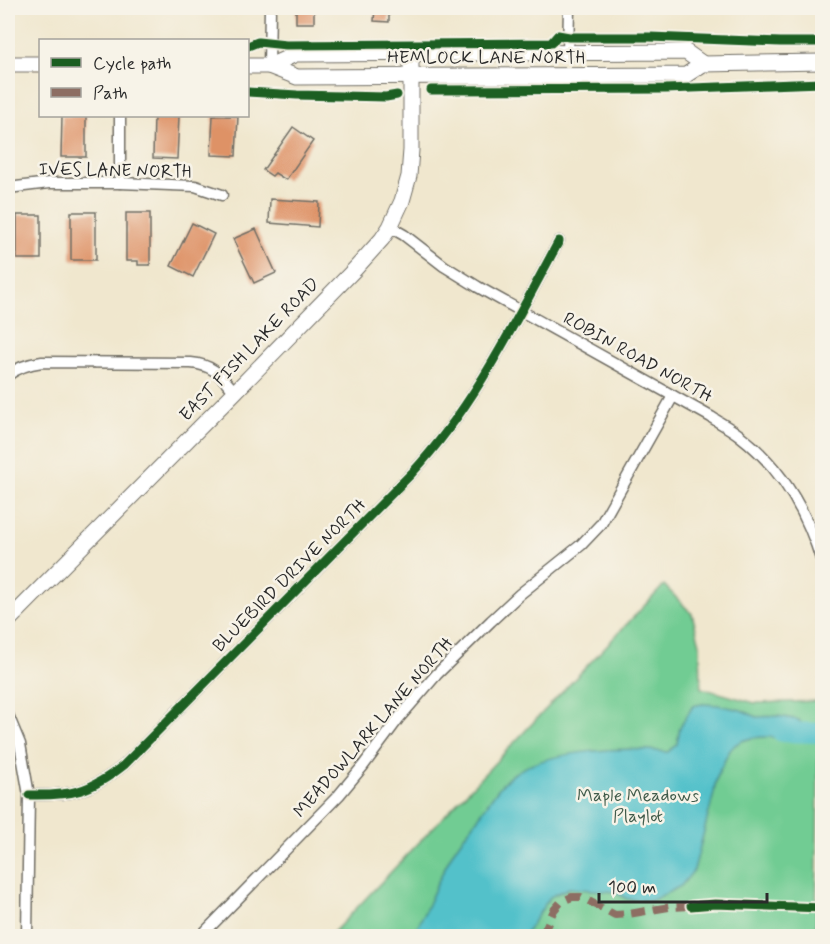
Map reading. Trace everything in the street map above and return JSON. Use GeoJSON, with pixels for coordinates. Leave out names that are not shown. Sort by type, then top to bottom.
{"type":"FeatureCollection","features":[{"type":"Feature","properties":{"kind":"main road","name":"HEMLOCK LANE NORTH"},"geometry":{"type":"LineString","coordinates":[[269,66],[296,54],[686,52],[703,64]]}},
{"type":"Feature","properties":{"kind":"main road","name":"EAST FISH LAKE ROAD"},"geometry":{"type":"LineString","coordinates":[[8,621],[236,392],[382,239],[402,201],[408,176],[411,150],[411,54]]}},
{"type":"Feature","properties":{"kind":"main road","name":"HEMLOCK LANE NORTH"},"geometry":{"type":"LineString","coordinates":[[249,66],[269,66],[297,77],[411,77],[686,75],[703,64],[822,62]]}},
{"type":"Feature","properties":{"kind":"main road"},"geometry":{"type":"LineString","coordinates":[[8,64],[39,64]]}},
{"type":"Feature","properties":{"kind":"street"},"geometry":{"type":"LineString","coordinates":[[269,66],[270,8]]}},
{"type":"Feature","properties":{"kind":"street"},"geometry":{"type":"LineString","coordinates":[[567,54],[569,8]]}},
{"type":"Feature","properties":{"kind":"street"},"geometry":{"type":"LineString","coordinates":[[120,117],[120,183]]}},
{"type":"Feature","properties":{"kind":"street","name":"IVES LANE NORTH"},"geometry":{"type":"LineString","coordinates":[[8,188],[49,183],[120,183],[195,186],[222,195]]}},
{"type":"Feature","properties":{"kind":"street","name":"ROBIN ROAD NORTH"},"geometry":{"type":"LineString","coordinates":[[390,227],[444,266],[738,434],[762,455],[782,478],[813,532],[822,562]]}},
{"type":"Feature","properties":{"kind":"street","name":"BLUEBIRD DRIVE NORTH"},"geometry":{"type":"LineString","coordinates":[[29,795],[78,791],[98,783],[124,765],[412,473],[432,452],[459,417],[559,241]]}},
{"type":"Feature","properties":{"kind":"street"},"geometry":{"type":"LineString","coordinates":[[8,375],[23,366],[42,362],[191,363],[210,367],[236,392]]}},
{"type":"Feature","properties":{"kind":"street","name":"MEADOWLARK LANE NORTH"},"geometry":{"type":"LineString","coordinates":[[201,936],[339,795],[398,719],[437,675],[520,594],[581,545],[601,524],[673,396]]}},
{"type":"Feature","properties":{"kind":"street"},"geometry":{"type":"LineString","coordinates":[[8,715],[20,744],[29,795],[27,936]]}},
{"type":"Feature","properties":{"kind":"green space","name":"Maple Meadows Playlot"},"geometry":{"type":"Polygon","coordinates":[[[664,585],[692,614],[700,644],[701,688],[755,703],[819,701],[816,936],[330,936],[664,585]]]}},
{"type":"Feature","properties":{"kind":"water"},"geometry":{"type":"Polygon","coordinates":[[[702,704],[741,710],[757,717],[778,716],[799,720],[807,732],[795,740],[771,737],[752,738],[744,740],[731,749],[717,777],[694,870],[681,886],[651,901],[627,899],[615,892],[569,888],[550,897],[524,936],[413,936],[455,849],[505,781],[530,765],[568,755],[610,750],[668,752],[677,744],[680,727],[693,706],[702,704]]]}},
{"type":"Feature","properties":{"kind":"building"},"geometry":{"type":"Polygon","coordinates":[[[296,8],[314,8],[314,23],[296,23],[296,8]]]}},
{"type":"Feature","properties":{"kind":"building"},"geometry":{"type":"Polygon","coordinates":[[[375,8],[389,8],[389,22],[374,21],[375,8]]]}},
{"type":"Feature","properties":{"kind":"building"},"geometry":{"type":"Polygon","coordinates":[[[62,117],[86,117],[86,157],[61,157],[62,117]]]}},
{"type":"Feature","properties":{"kind":"building"},"geometry":{"type":"Polygon","coordinates":[[[154,117],[179,117],[177,159],[153,158],[154,117]]]}},
{"type":"Feature","properties":{"kind":"building"},"geometry":{"type":"Polygon","coordinates":[[[213,117],[238,117],[236,156],[211,155],[213,117]]]}},
{"type":"Feature","properties":{"kind":"building"},"geometry":{"type":"Polygon","coordinates":[[[293,127],[313,141],[286,180],[275,173],[272,176],[263,170],[293,127]]]}},
{"type":"Feature","properties":{"kind":"building"},"geometry":{"type":"Polygon","coordinates":[[[270,199],[319,202],[318,227],[269,223],[270,199]]]}},
{"type":"Feature","properties":{"kind":"building"},"geometry":{"type":"Polygon","coordinates":[[[71,212],[96,212],[96,260],[71,260],[71,212]]]}},
{"type":"Feature","properties":{"kind":"building"},"geometry":{"type":"Polygon","coordinates":[[[126,213],[150,213],[150,265],[138,265],[138,261],[126,261],[126,213]]]}},
{"type":"Feature","properties":{"kind":"building"},"geometry":{"type":"Polygon","coordinates":[[[17,215],[41,215],[41,259],[17,259],[17,215]]]}},
{"type":"Feature","properties":{"kind":"building"},"geometry":{"type":"Polygon","coordinates":[[[192,223],[214,234],[193,277],[171,266],[192,223]]]}},
{"type":"Feature","properties":{"kind":"building"},"geometry":{"type":"Polygon","coordinates":[[[256,229],[276,273],[254,283],[233,239],[256,229]]]}},
{"type":"Feature","properties":{"kind":"waterway"},"geometry":{"type":"LineString","coordinates":[[782,732],[822,733]]}},
{"type":"Feature","properties":{"kind":"marked path"},"geometry":{"type":"LineString","coordinates":[[542,936],[554,910],[561,902],[572,897],[581,897],[615,915],[691,906]]}},
{"type":"Feature","properties":{"kind":"cycle path"},"geometry":{"type":"LineString","coordinates":[[249,46],[258,42],[286,45],[551,43],[558,35],[822,42]]}},
{"type":"Feature","properties":{"kind":"cycle path"},"geometry":{"type":"LineString","coordinates":[[431,90],[666,89],[822,83]]}},
{"type":"Feature","properties":{"kind":"cycle path"},"geometry":{"type":"LineString","coordinates":[[249,92],[386,97],[397,95]]}},
{"type":"Feature","properties":{"kind":"cycle path"},"geometry":{"type":"LineString","coordinates":[[29,795],[57,795],[90,787],[124,765],[412,473],[435,447],[475,391],[559,241]]}},
{"type":"Feature","properties":{"kind":"cycle path"},"geometry":{"type":"LineString","coordinates":[[691,906],[715,904],[822,908]]}}]}
